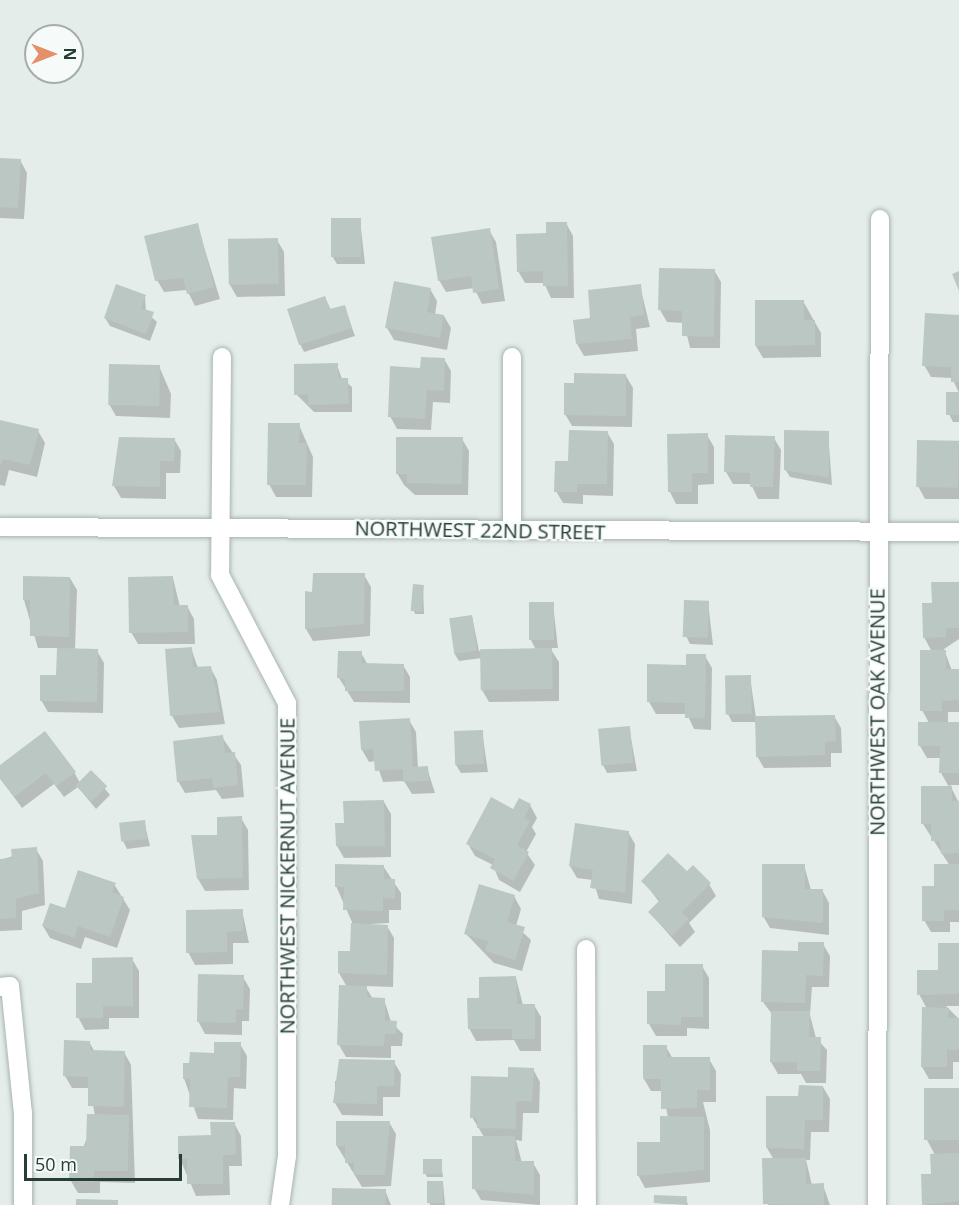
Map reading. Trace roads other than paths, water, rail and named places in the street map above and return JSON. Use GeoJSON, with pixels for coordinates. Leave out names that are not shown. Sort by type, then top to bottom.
{"type":"FeatureCollection","features":[{"type":"Feature","properties":{"kind":"street","name":"NORTHWEST OAK AVENUE"},"geometry":{"type":"LineString","coordinates":[[877,1205],[876,534],[880,219]]}},
{"type":"Feature","properties":{"kind":"street","name":"NORTHWEST NICKERNUT AVENUE"},"geometry":{"type":"LineString","coordinates":[[222,357],[220,575],[287,703],[287,1156],[280,1205]]}},
{"type":"Feature","properties":{"kind":"street"},"geometry":{"type":"LineString","coordinates":[[512,357],[512,531]]}},
{"type":"Feature","properties":{"kind":"street","name":"NORTHWEST 22ND STREET"},"geometry":{"type":"LineString","coordinates":[[0,527],[876,534],[959,532]]}},
{"type":"Feature","properties":{"kind":"street"},"geometry":{"type":"LineString","coordinates":[[586,949],[587,1205]]}},
{"type":"Feature","properties":{"kind":"street"},"geometry":{"type":"LineString","coordinates":[[5,987],[23,1113],[23,1205]]}}]}
